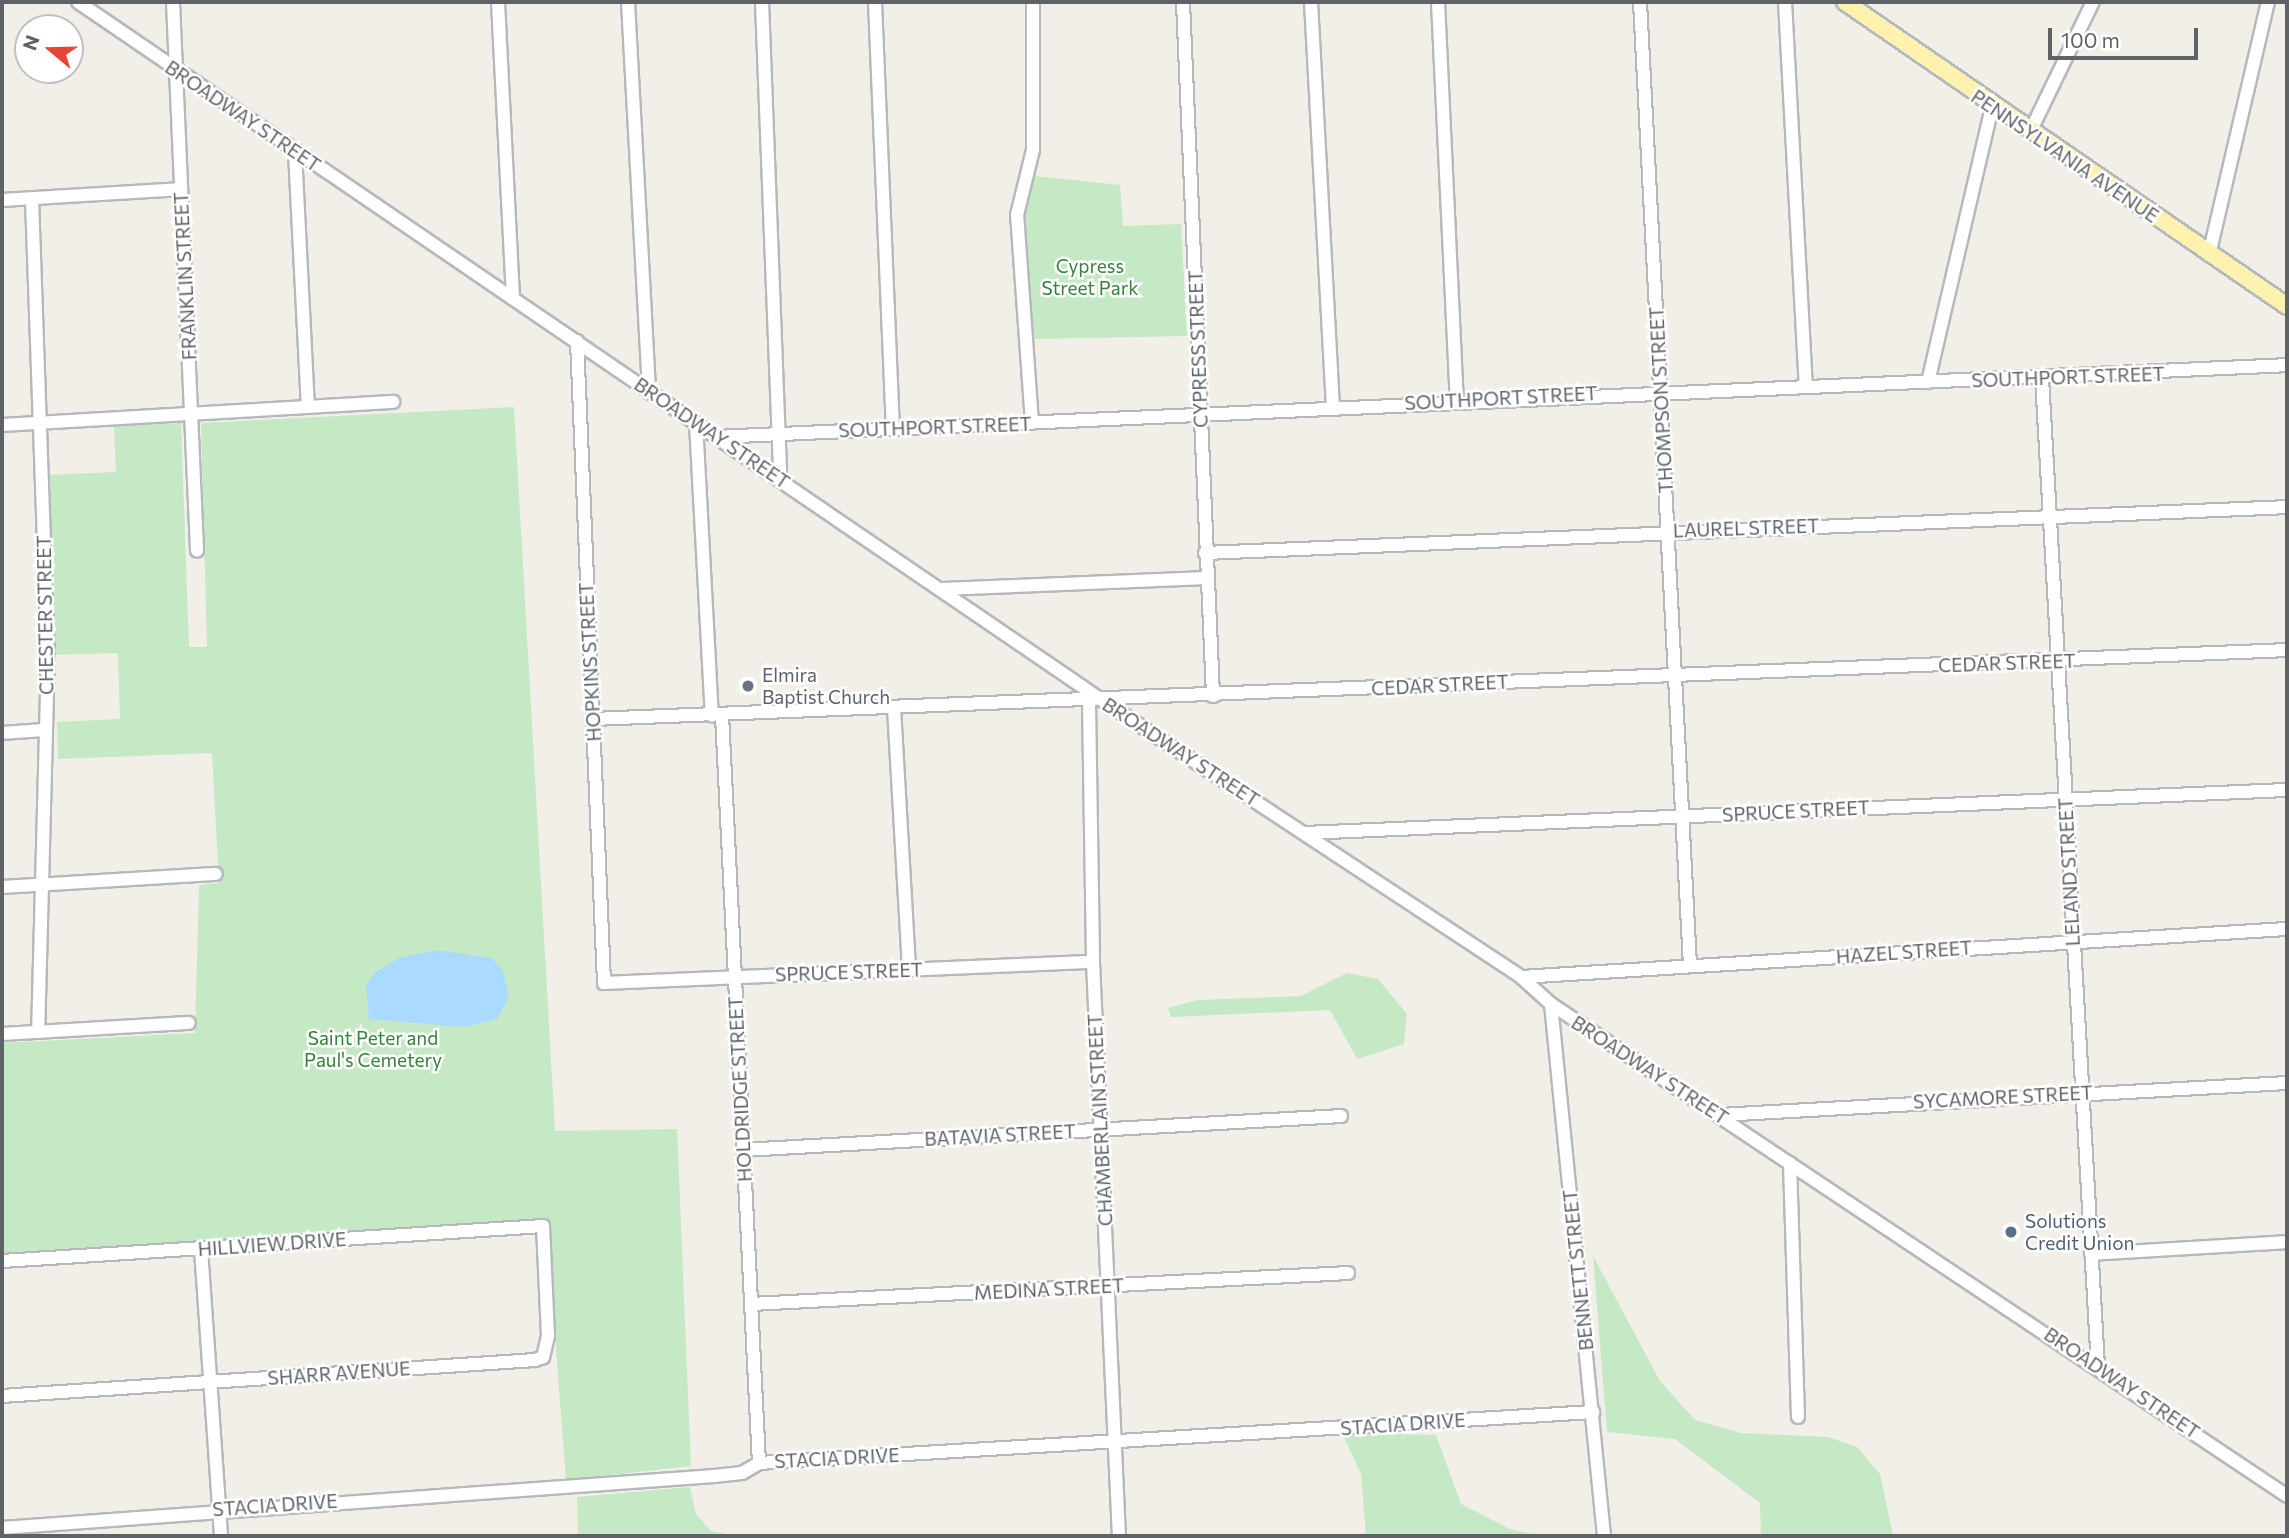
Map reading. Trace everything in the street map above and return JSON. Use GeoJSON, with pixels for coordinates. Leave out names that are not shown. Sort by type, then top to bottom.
{"type":"FeatureCollection","features":[{"type":"Feature","properties":{"kind":"main road","name":"PENNSYLVANIA AVENUE"},"geometry":{"type":"LineString","coordinates":[[1845,2],[1992,107],[2031,130],[2287,306]]}},
{"type":"Feature","properties":{"kind":"street","name":"BROADWAY STREET"},"geometry":{"type":"LineString","coordinates":[[78,2],[1106,703],[1521,977],[1551,1004],[2098,1366],[2287,1496]]}},
{"type":"Feature","properties":{"kind":"street","name":"FRANKLIN STREET"},"geometry":{"type":"LineString","coordinates":[[173,2],[197,550]]}},
{"type":"Feature","properties":{"kind":"street"},"geometry":{"type":"LineString","coordinates":[[498,2],[513,299]]}},
{"type":"Feature","properties":{"kind":"street"},"geometry":{"type":"LineString","coordinates":[[628,2],[649,392]]}},
{"type":"Feature","properties":{"kind":"street"},"geometry":{"type":"LineString","coordinates":[[762,2],[782,434],[780,480]]}},
{"type":"Feature","properties":{"kind":"street"},"geometry":{"type":"LineString","coordinates":[[875,2],[892,428]]}},
{"type":"Feature","properties":{"kind":"street"},"geometry":{"type":"LineString","coordinates":[[1032,424],[1017,215],[1033,150],[1033,2]]}},
{"type":"Feature","properties":{"kind":"street","name":"CYPRESS STREET"},"geometry":{"type":"LineString","coordinates":[[1183,2],[1213,696]]}},
{"type":"Feature","properties":{"kind":"street"},"geometry":{"type":"LineString","coordinates":[[1311,2],[1333,406]]}},
{"type":"Feature","properties":{"kind":"street"},"geometry":{"type":"LineString","coordinates":[[1438,2],[1457,400]]}},
{"type":"Feature","properties":{"kind":"street","name":"THOMPSON STREET"},"geometry":{"type":"LineString","coordinates":[[1640,2],[1690,966]]}},
{"type":"Feature","properties":{"kind":"street"},"geometry":{"type":"LineString","coordinates":[[1785,2],[1806,386]]}},
{"type":"Feature","properties":{"kind":"street"},"geometry":{"type":"LineString","coordinates":[[2031,130],[2093,2]]}},
{"type":"Feature","properties":{"kind":"street"},"geometry":{"type":"LineString","coordinates":[[2210,255],[2268,2]]}},
{"type":"Feature","properties":{"kind":"street"},"geometry":{"type":"LineString","coordinates":[[1928,382],[1992,107]]}},
{"type":"Feature","properties":{"kind":"street"},"geometry":{"type":"LineString","coordinates":[[295,152],[308,407]]}},
{"type":"Feature","properties":{"kind":"street"},"geometry":{"type":"LineString","coordinates":[[2,200],[181,189]]}},
{"type":"Feature","properties":{"kind":"street","name":"CHESTER STREET"},"geometry":{"type":"LineString","coordinates":[[32,198],[40,423],[45,730],[38,1031]]}},
{"type":"Feature","properties":{"kind":"street","name":"HOPKINS STREET"},"geometry":{"type":"LineString","coordinates":[[577,341],[604,983]]}},
{"type":"Feature","properties":{"kind":"street","name":"SOUTHPORT STREET"},"geometry":{"type":"LineString","coordinates":[[716,437],[1032,424],[1200,412],[1661,389],[2042,378],[2287,365]]}},
{"type":"Feature","properties":{"kind":"street","name":"LELAND STREET"},"geometry":{"type":"LineString","coordinates":[[2042,378],[2098,1366]]}},
{"type":"Feature","properties":{"kind":"street"},"geometry":{"type":"LineString","coordinates":[[2,425],[393,402]]}},
{"type":"Feature","properties":{"kind":"street","name":"HOLDRIDGE STREET"},"geometry":{"type":"LineString","coordinates":[[696,423],[734,976],[759,1462]]}},
{"type":"Feature","properties":{"kind":"street","name":"LAUREL STREET"},"geometry":{"type":"LineString","coordinates":[[1205,553],[2287,507]]}},
{"type":"Feature","properties":{"kind":"street"},"geometry":{"type":"LineString","coordinates":[[942,589],[1207,578]]}},
{"type":"Feature","properties":{"kind":"street","name":"CEDAR STREET"},"geometry":{"type":"LineString","coordinates":[[593,719],[1106,703],[1674,674],[2287,650]]}},
{"type":"Feature","properties":{"kind":"street","name":"CHAMBERLAIN STREET"},"geometry":{"type":"LineString","coordinates":[[1089,703],[1099,1129],[1119,1536]]}},
{"type":"Feature","properties":{"kind":"street"},"geometry":{"type":"LineString","coordinates":[[894,708],[909,970]]}},
{"type":"Feature","properties":{"kind":"street"},"geometry":{"type":"LineString","coordinates":[[2,733],[45,730]]}},
{"type":"Feature","properties":{"kind":"street","name":"SPRUCE STREET"},"geometry":{"type":"LineString","coordinates":[[1304,833],[2287,790]]}},
{"type":"Feature","properties":{"kind":"street"},"geometry":{"type":"LineString","coordinates":[[2,887],[216,874]]}},
{"type":"Feature","properties":{"kind":"street","name":"HAZEL STREET"},"geometry":{"type":"LineString","coordinates":[[1521,977],[2287,929]]}},
{"type":"Feature","properties":{"kind":"street","name":"SPRUCE STREET"},"geometry":{"type":"LineString","coordinates":[[604,983],[1093,962]]}},
{"type":"Feature","properties":{"kind":"street","name":"BENNETT STREET"},"geometry":{"type":"LineString","coordinates":[[1551,1004],[1604,1536]]}},
{"type":"Feature","properties":{"kind":"street"},"geometry":{"type":"LineString","coordinates":[[2,1034],[189,1023]]}},
{"type":"Feature","properties":{"kind":"street","name":"SYCAMORE STREET"},"geometry":{"type":"LineString","coordinates":[[1719,1115],[2082,1092],[2287,1083]]}},
{"type":"Feature","properties":{"kind":"street","name":"BATAVIA STREET"},"geometry":{"type":"LineString","coordinates":[[743,1150],[1341,1116]]}},
{"type":"Feature","properties":{"kind":"street"},"geometry":{"type":"LineString","coordinates":[[1790,1163],[1798,1417]]}},
{"type":"Feature","properties":{"kind":"street","name":"HILLVIEW DRIVE"},"geometry":{"type":"LineString","coordinates":[[2,1261],[542,1226]]}},
{"type":"Feature","properties":{"kind":"street","name":"SHARR AVENUE"},"geometry":{"type":"LineString","coordinates":[[2,1396],[543,1357],[548,1336],[542,1226]]}},
{"type":"Feature","properties":{"kind":"street"},"geometry":{"type":"LineString","coordinates":[[2091,1254],[2287,1242]]}},
{"type":"Feature","properties":{"kind":"street"},"geometry":{"type":"LineString","coordinates":[[201,1249],[221,1536]]}},
{"type":"Feature","properties":{"kind":"street","name":"MEDINA STREET"},"geometry":{"type":"LineString","coordinates":[[751,1304],[1348,1273]]}},
{"type":"Feature","properties":{"kind":"street","name":"STACIA DRIVE"},"geometry":{"type":"LineString","coordinates":[[2,1528],[68,1530],[219,1508],[714,1476],[741,1473],[759,1462],[1593,1412]]}},
{"type":"Feature","properties":{"kind":"green space","name":"Cypress Street Park"},"geometry":{"type":"Polygon","coordinates":[[[1035,176],[1120,185],[1123,226],[1181,224],[1187,336],[1032,339],[1025,212],[1035,176]]]}},
{"type":"Feature","properties":{"kind":"green space","name":"Saint Peter and Paul's Cemetery"},"geometry":{"type":"Polygon","coordinates":[[[514,407],[555,1131],[677,1129],[691,1466],[566,1480],[546,1218],[2,1253],[2,1043],[195,1033],[199,885],[219,883],[212,753],[58,759],[57,722],[120,719],[118,653],[52,655],[45,475],[116,472],[114,426],[181,423],[189,647],[207,647],[201,423],[514,407]]]}},
{"type":"Feature","properties":{"kind":"green space"},"geometry":{"type":"Polygon","coordinates":[[[1347,973],[1378,979],[1407,1014],[1404,1044],[1357,1059],[1330,1010],[1171,1017],[1168,1008],[1198,1000],[1301,996],[1347,973]]]}},
{"type":"Feature","properties":{"kind":"green space"},"geometry":{"type":"Polygon","coordinates":[[[1593,1256],[1660,1381],[1695,1420],[1741,1433],[1828,1437],[1857,1447],[1880,1474],[1893,1536],[1761,1536],[1760,1503],[1675,1439],[1607,1432],[1593,1256]]]}},
{"type":"Feature","properties":{"kind":"green space"},"geometry":{"type":"Polygon","coordinates":[[[1342,1433],[1436,1435],[1461,1504],[1510,1529],[1540,1536],[1366,1536],[1361,1474],[1342,1433]]]}},
{"type":"Feature","properties":{"kind":"green space"},"geometry":{"type":"Polygon","coordinates":[[[690,1487],[696,1514],[711,1531],[736,1536],[578,1536],[577,1497],[690,1487]]]}},
{"type":"Feature","properties":{"kind":"water"},"geometry":{"type":"Polygon","coordinates":[[[436,950],[491,958],[502,969],[509,997],[497,1019],[465,1027],[369,1019],[366,985],[376,972],[399,958],[436,950]]]}},
{"type":"Feature","properties":{"kind":"place","name":"Elmira Baptist Church"},"geometry":{"type":"Point","coordinates":[748,686]}},
{"type":"Feature","properties":{"kind":"place","name":"Solutions Credit Union"},"geometry":{"type":"Point","coordinates":[2011,1232]}}]}
